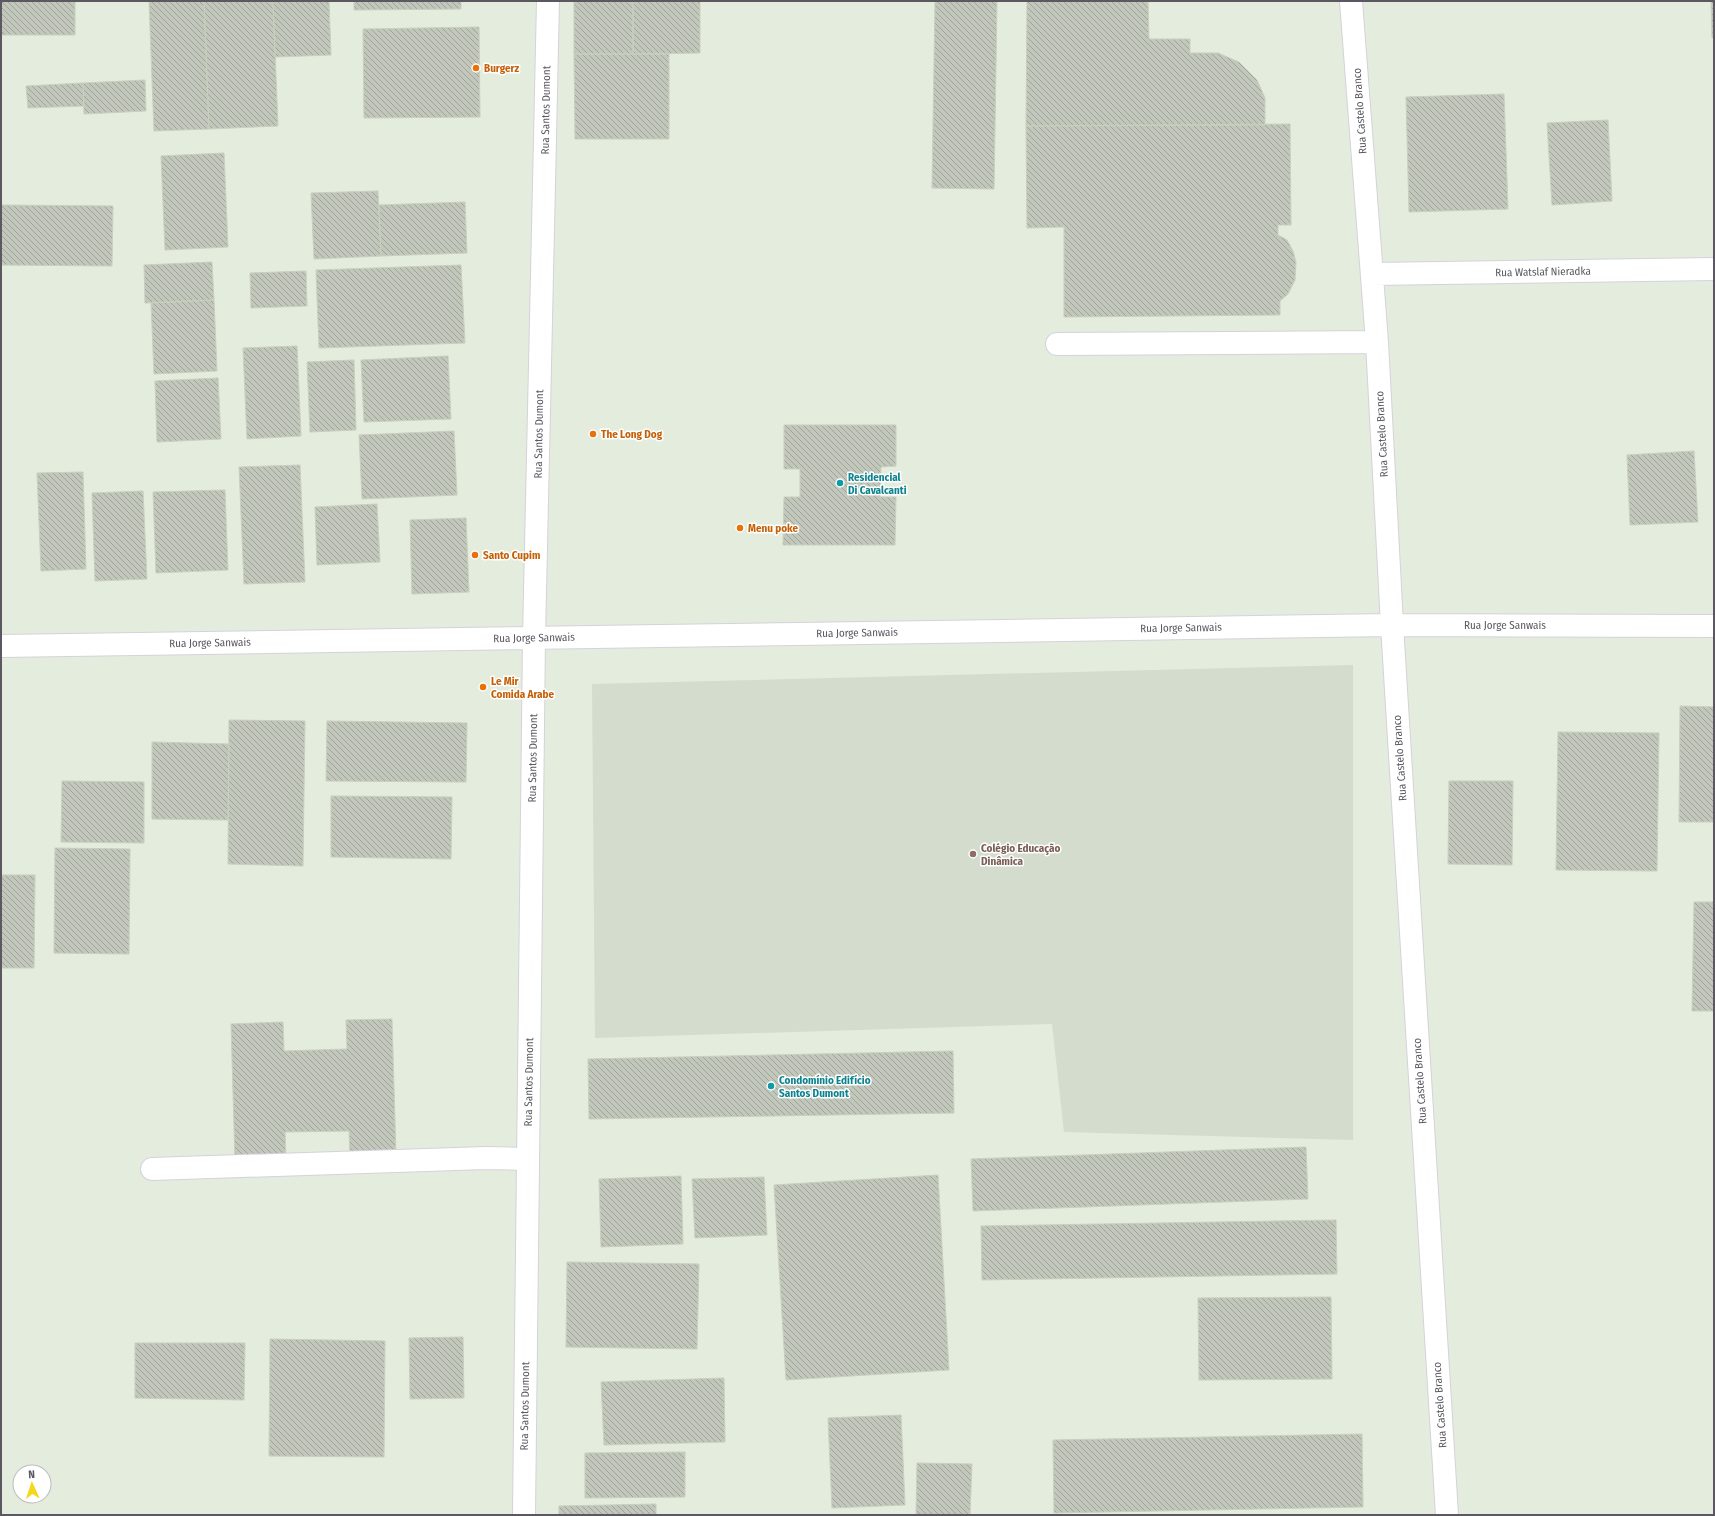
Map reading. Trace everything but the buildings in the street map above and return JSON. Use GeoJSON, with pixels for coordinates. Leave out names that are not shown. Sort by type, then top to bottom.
{"type":"FeatureCollection","features":[{"type":"Feature","properties":{"kind":"street","name":"Rua Santos Dumont"},"geometry":{"type":"LineString","coordinates":[[524,1515],[534,638],[548,1]]}},
{"type":"Feature","properties":{"kind":"street","name":"Rua Castelo Branco"},"geometry":{"type":"LineString","coordinates":[[1351,1],[1377,342],[1392,624],[1447,1515]]}},
{"type":"Feature","properties":{"kind":"street","name":"Rua Watslaf Nieradka"},"geometry":{"type":"LineString","coordinates":[[1372,274],[1714,269]]}},
{"type":"Feature","properties":{"kind":"street"},"geometry":{"type":"LineString","coordinates":[[1057,344],[1377,342]]}},
{"type":"Feature","properties":{"kind":"street","name":"Rua Jorge Sanwais"},"geometry":{"type":"LineString","coordinates":[[1,646],[1392,624],[1714,626]]}},
{"type":"Feature","properties":{"kind":"street"},"geometry":{"type":"LineString","coordinates":[[152,1169],[486,1158],[528,1159]]}},
{"type":"Feature","properties":{"kind":"shaded area","name":"Colégio Educação Dinâmica"},"geometry":{"type":"Polygon","coordinates":[[[1353,665],[1353,1140],[1064,1132],[1052,1024],[595,1038],[592,684],[1353,665]]]}},
{"type":"Feature","properties":{"kind":"place","name":"Burgerz"},"geometry":{"type":"Point","coordinates":[476,68]}},
{"type":"Feature","properties":{"kind":"place","name":"The Long Dog"},"geometry":{"type":"Point","coordinates":[593,434]}},
{"type":"Feature","properties":{"kind":"place","name":"Residencial Di Cavalcanti"},"geometry":{"type":"Point","coordinates":[840,483]}},
{"type":"Feature","properties":{"kind":"place","name":"Menu poke"},"geometry":{"type":"Point","coordinates":[740,528]}},
{"type":"Feature","properties":{"kind":"place","name":"Santo Cupim"},"geometry":{"type":"Point","coordinates":[475,555]}},
{"type":"Feature","properties":{"kind":"place","name":"Le Mir Comida Arabe"},"geometry":{"type":"Point","coordinates":[483,687]}},
{"type":"Feature","properties":{"kind":"place","name":"Colégio Educação Dinâmica"},"geometry":{"type":"Point","coordinates":[973,854]}},
{"type":"Feature","properties":{"kind":"place","name":"Condomínio Edifício Santos Dumont"},"geometry":{"type":"Point","coordinates":[771,1086]}}]}
